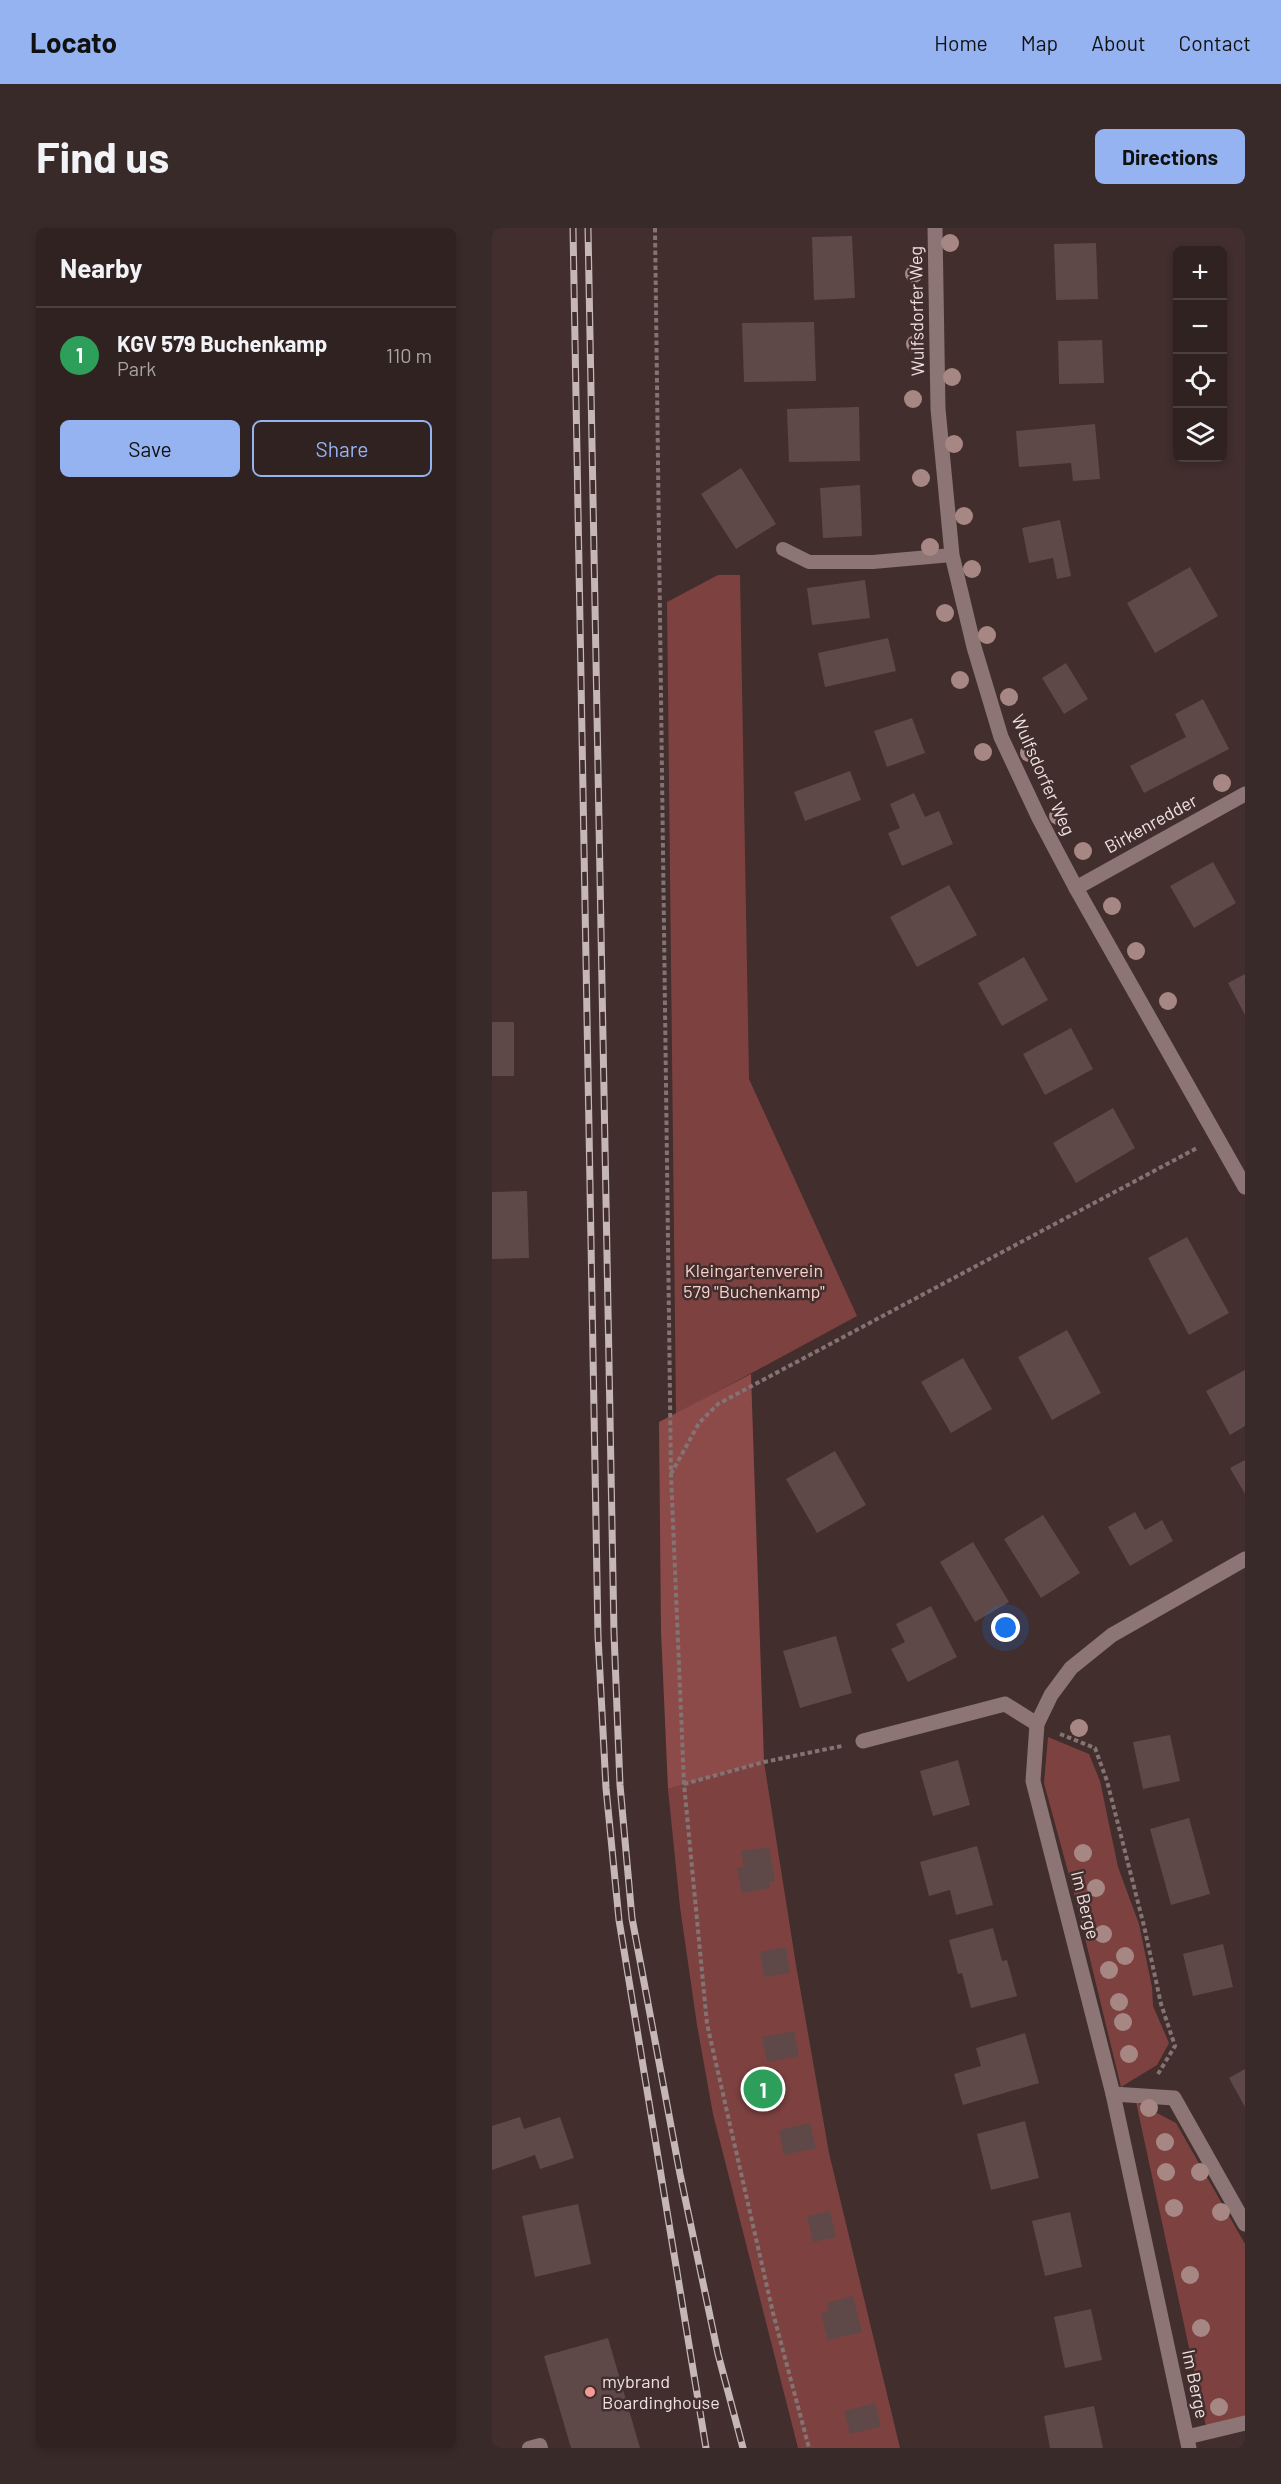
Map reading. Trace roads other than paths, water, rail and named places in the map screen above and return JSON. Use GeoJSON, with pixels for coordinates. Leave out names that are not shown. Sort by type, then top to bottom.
{"type":"FeatureCollection","features":[{"type":"Feature","properties":{"kind":"street","name":"Wulfsdorfer Weg"},"geometry":{"type":"LineString","coordinates":[[935,228],[938,410],[952,555],[974,647],[1001,737],[1039,818],[1076,888],[1245,1187]]}},
{"type":"Feature","properties":{"kind":"street","name":"Birkenredder"},"geometry":{"type":"LineString","coordinates":[[1076,888],[1245,794]]}},
{"type":"Feature","properties":{"kind":"street","name":"Im Berge"},"geometry":{"type":"LineString","coordinates":[[1245,1559],[1112,1635],[1071,1668],[1051,1695],[1037,1724],[1034,1780],[1113,2094],[1188,2442],[1245,2423]]}},
{"type":"Feature","properties":{"kind":"street"},"geometry":{"type":"LineString","coordinates":[[863,1741],[1005,1704],[1037,1724]]}},
{"type":"Feature","properties":{"kind":"street"},"geometry":{"type":"LineString","coordinates":[[1113,2094],[1174,2098],[1245,2224]]}},
{"type":"Feature","properties":{"kind":"lane"},"geometry":{"type":"LineString","coordinates":[[783,549],[809,562],[879,562],[952,555]]}},
{"type":"Feature","properties":{"kind":"lane"},"geometry":{"type":"LineString","coordinates":[[529,2448],[540,2445],[541,2448]]}},
{"type":"Feature","properties":{"kind":"railway"},"geometry":{"type":"LineString","coordinates":[[573,228],[598,1636],[606,1788],[619,1920],[706,2448]]}},
{"type":"Feature","properties":{"kind":"railway"},"geometry":{"type":"LineString","coordinates":[[588,228],[614,1633],[620,1785],[632,1918],[680,2174],[718,2354],[743,2448]]}},
{"type":"Feature","properties":{"kind":"place","name":"KGV 579 Buchenkamp"},"geometry":{"type":"Point","coordinates":[763,2089]}},
{"type":"Feature","properties":{"kind":"place","name":"mybrand Boardinghouse"},"geometry":{"type":"Point","coordinates":[590,2392]}},
{"type":"Feature","properties":{"kind":"park label","name":"Kleingartenverein 579 \"Buchenkamp\""},"geometry":{"type":"Point","coordinates":[754,1281]}}]}
